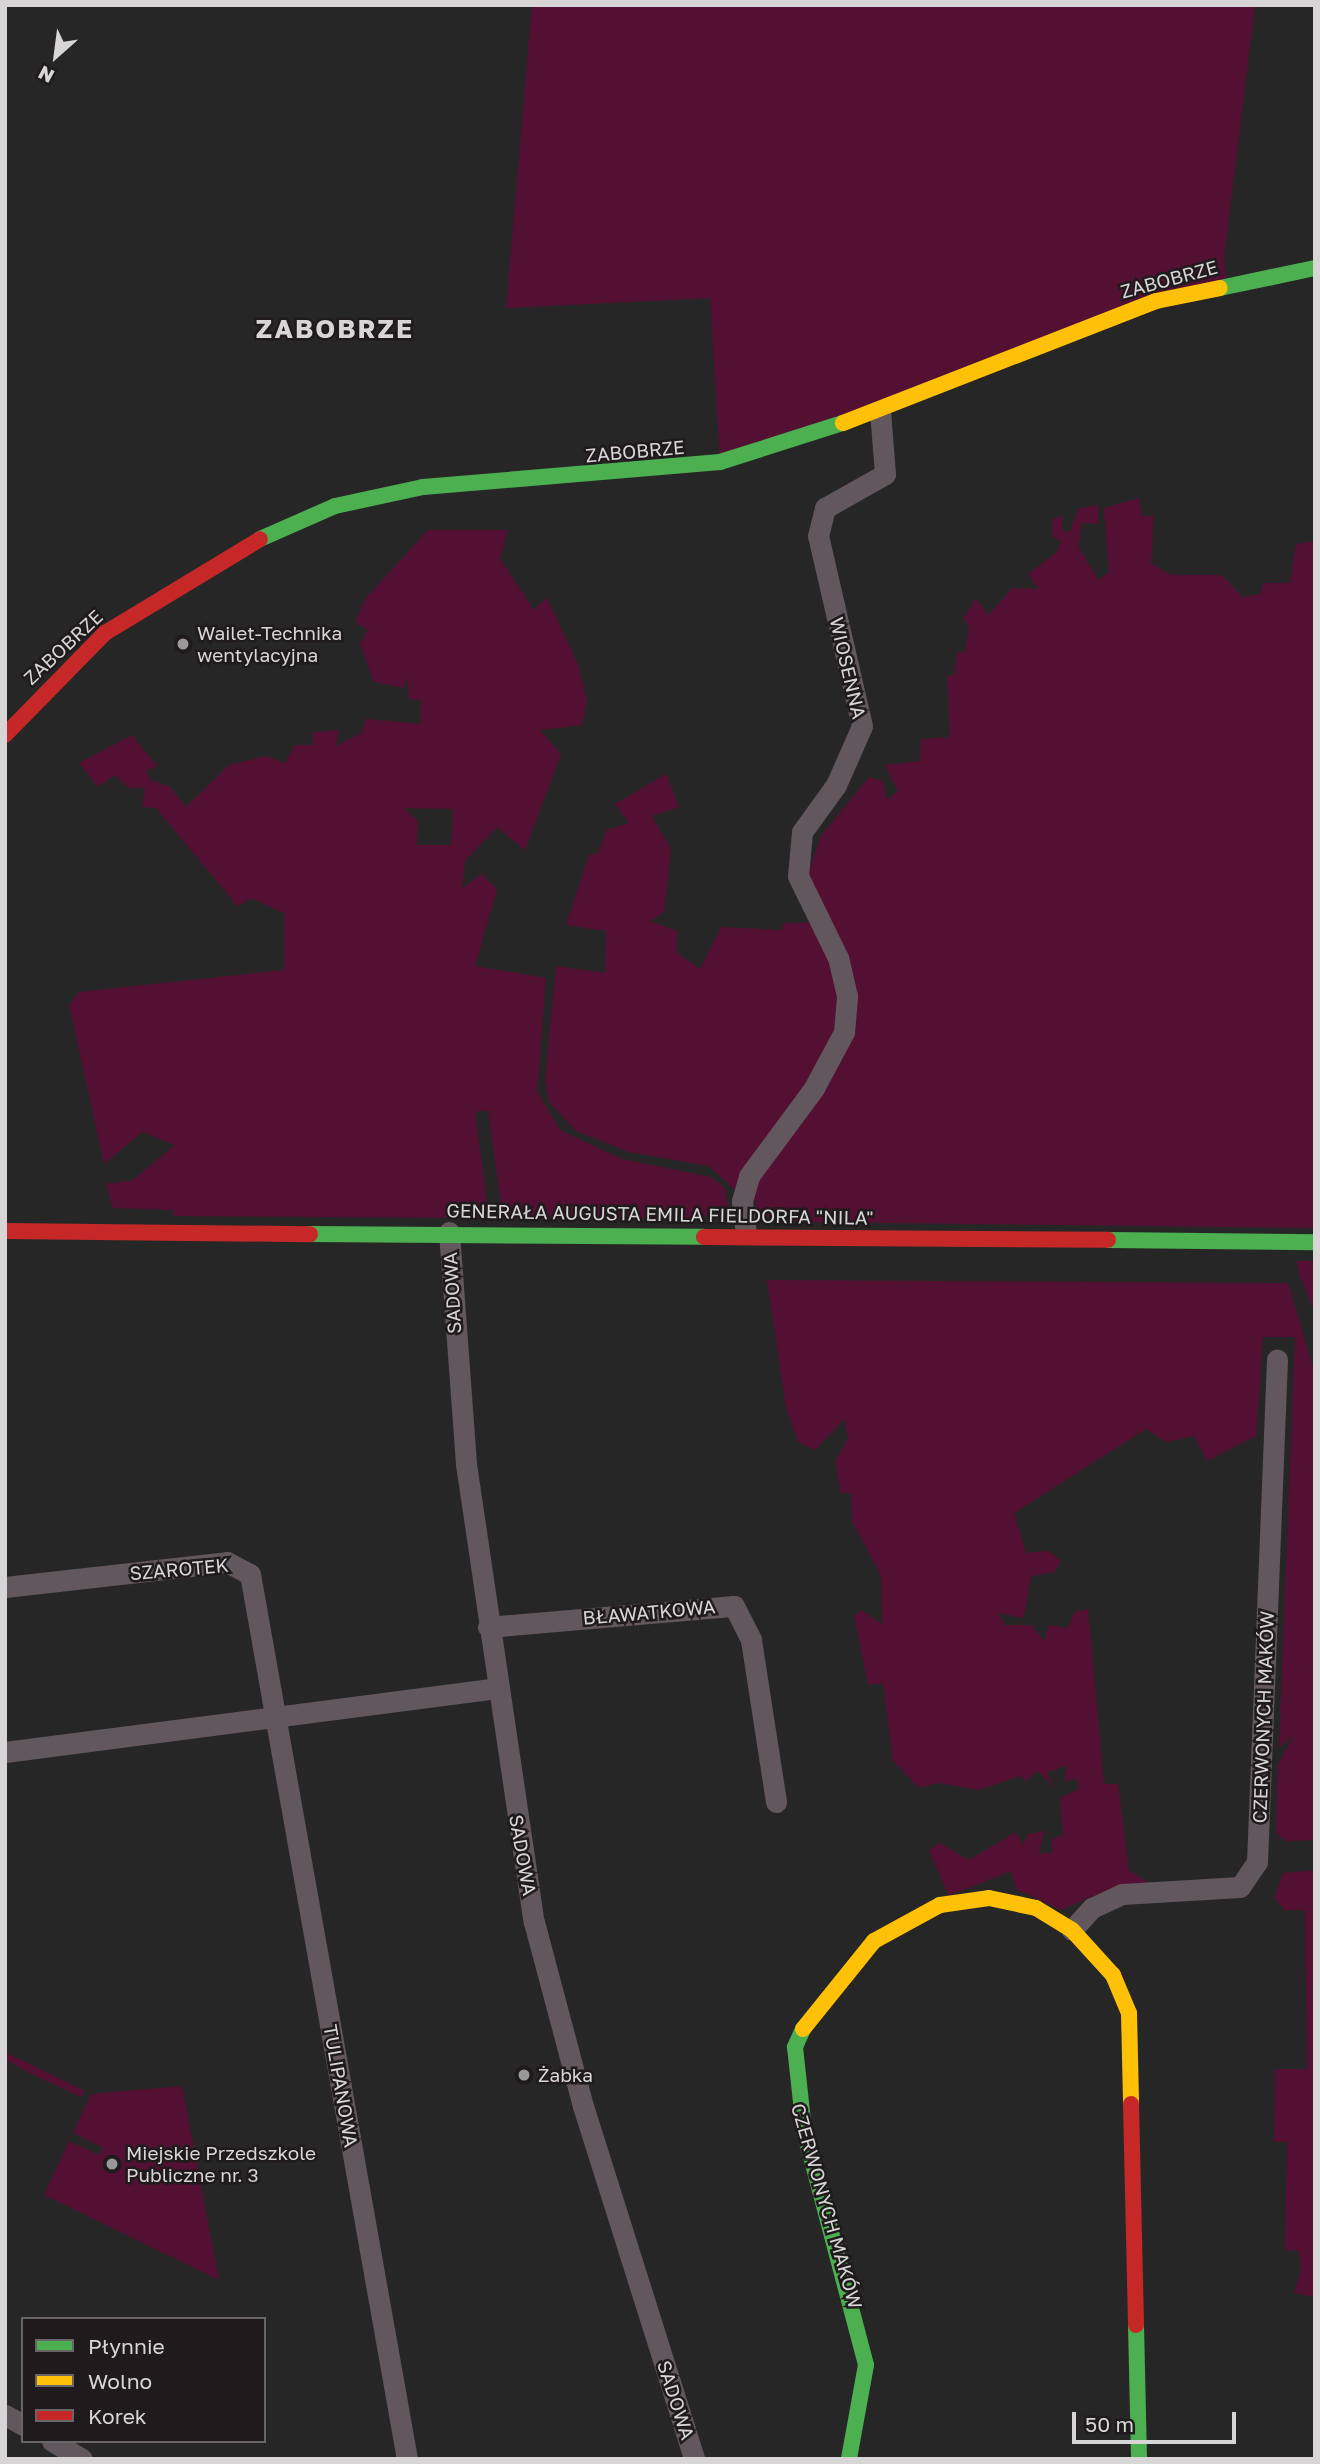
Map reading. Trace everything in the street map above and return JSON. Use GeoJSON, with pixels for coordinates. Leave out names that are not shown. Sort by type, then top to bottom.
{"type":"FeatureCollection","features":[{"type":"Feature","properties":{"kind":"street","name":"ZABOBRZE"},"geometry":{"type":"LineString","coordinates":[[5,735],[80,656],[142,607],[275,530],[335,506],[423,487],[699,466],[880,411],[1156,301],[1315,268]]}},
{"type":"Feature","properties":{"kind":"street","name":"WIOSENNA"},"geometry":{"type":"LineString","coordinates":[[746,1234],[742,1201],[749,1176],[814,1088],[844,1032],[847,996],[838,958],[797,876],[802,832],[836,785],[862,726],[818,536],[825,508],[885,474],[880,411]]}},
{"type":"Feature","properties":{"kind":"street","name":"GENERAŁA AUGUSTA EMILA FIELDORFA \"NILA\""},"geometry":{"type":"LineString","coordinates":[[5,1231],[746,1234],[1315,1242]]}},
{"type":"Feature","properties":{"kind":"street","name":"SADOWA"},"geometry":{"type":"LineString","coordinates":[[449,1232],[466,1464],[495,1688],[534,1922],[583,2106],[694,2459]]}},
{"type":"Feature","properties":{"kind":"street","name":"CZERWONYCH MAKÓW"},"geometry":{"type":"LineString","coordinates":[[1072,1930],[1092,1908],[1122,1894],[1240,1887],[1257,1862],[1277,1359]]}},
{"type":"Feature","properties":{"kind":"street","name":"SZAROTEK"},"geometry":{"type":"LineString","coordinates":[[5,1587],[228,1562],[245,1567],[277,1714]]}},
{"type":"Feature","properties":{"kind":"street","name":"BŁAWATKOWA"},"geometry":{"type":"LineString","coordinates":[[488,1626],[734,1606],[751,1640],[776,1802]]}},
{"type":"Feature","properties":{"kind":"street"},"geometry":{"type":"LineString","coordinates":[[5,1752],[277,1714],[495,1688]]}},
{"type":"Feature","properties":{"kind":"street","name":"TULIPANOWA"},"geometry":{"type":"LineString","coordinates":[[277,1714],[407,2459]]}},
{"type":"Feature","properties":{"kind":"street","name":"CZERWONYCH MAKÓW"},"geometry":{"type":"LineString","coordinates":[[849,2459],[866,2365],[804,2130],[796,2047],[809,2017],[874,1941],[922,1912],[989,1898],[1036,1908],[1072,1930],[1113,1975],[1129,2013],[1139,2459]]}},
{"type":"Feature","properties":{"kind":"street"},"geometry":{"type":"LineString","coordinates":[[5,2415],[21,2424]]}},
{"type":"Feature","properties":{"kind":"street"},"geometry":{"type":"LineString","coordinates":[[55,2443],[82,2459]]}},
{"type":"Feature","properties":{"kind":"shaded area"},"geometry":{"type":"Polygon","coordinates":[[[532,5],[1255,5],[1224,258],[1227,284],[720,462],[710,298],[506,308],[532,5]]]}},
{"type":"Feature","properties":{"kind":"shaded area"},"geometry":{"type":"Polygon","coordinates":[[[1139,498],[1142,517],[1154,515],[1151,563],[1171,575],[1221,575],[1243,597],[1261,594],[1263,583],[1290,583],[1296,544],[1315,541],[1315,1228],[796,1222],[758,1215],[752,1187],[837,1067],[855,1019],[808,873],[821,836],[869,777],[883,781],[887,800],[898,791],[885,765],[920,761],[921,739],[950,737],[947,676],[954,675],[957,652],[965,652],[969,625],[963,618],[976,599],[989,615],[1012,588],[1039,589],[1028,574],[1057,552],[1061,541],[1052,537],[1052,520],[1062,515],[1062,532],[1070,531],[1078,509],[1098,505],[1098,524],[1082,523],[1078,547],[1099,580],[1109,572],[1104,508],[1139,498]]]}},
{"type":"Feature","properties":{"kind":"shaded area"},"geometry":{"type":"Polygon","coordinates":[[[428,530],[508,530],[500,559],[534,610],[547,598],[578,664],[587,700],[582,725],[540,730],[561,754],[525,850],[497,827],[465,861],[462,889],[481,874],[497,889],[475,966],[546,978],[537,1091],[560,1130],[622,1159],[711,1177],[725,1188],[728,1209],[694,1219],[503,1219],[488,1110],[475,1112],[489,1218],[174,1216],[173,1210],[113,1208],[106,1184],[133,1180],[175,1145],[142,1132],[104,1164],[69,1005],[79,992],[284,970],[284,913],[250,898],[238,907],[156,808],[142,807],[145,788],[128,788],[115,775],[98,787],[79,763],[132,735],[157,766],[146,771],[151,780],[170,787],[186,807],[229,765],[266,756],[285,763],[295,745],[313,745],[313,732],[339,730],[336,746],[361,733],[366,719],[420,724],[421,700],[409,699],[408,677],[404,688],[374,682],[360,644],[368,630],[355,622],[365,599],[428,530]],[[404,808],[418,821],[417,845],[451,845],[453,809],[404,808]]]}},
{"type":"Feature","properties":{"kind":"shaded area"},"geometry":{"type":"Polygon","coordinates":[[[666,774],[679,807],[652,816],[671,850],[664,912],[650,921],[677,931],[677,953],[700,969],[721,927],[782,930],[784,923],[814,922],[839,989],[832,1044],[735,1190],[709,1166],[629,1152],[576,1131],[549,1102],[545,1080],[556,966],[605,973],[606,931],[566,925],[589,855],[598,853],[607,830],[629,823],[615,804],[666,774]]]}},
{"type":"Feature","properties":{"kind":"shaded area"},"geometry":{"type":"Polygon","coordinates":[[[1297,1261],[1315,1261],[1315,1314],[1299,1274],[1297,1261]]]}},
{"type":"Feature","properties":{"kind":"shaded area"},"geometry":{"type":"Polygon","coordinates":[[[767,1280],[1288,1283],[1313,1367],[1315,1840],[1285,1841],[1276,1832],[1278,1764],[1294,1735],[1279,1748],[1295,1337],[1263,1337],[1256,1436],[1207,1461],[1194,1436],[1166,1442],[1146,1429],[1014,1513],[1026,1553],[1049,1551],[1061,1561],[1054,1572],[1031,1576],[1024,1618],[998,1613],[1005,1625],[1031,1625],[1044,1641],[1049,1625],[1067,1628],[1075,1612],[1088,1609],[1104,1784],[1118,1784],[1129,1870],[1152,1885],[1110,1889],[1061,1910],[1016,1889],[1011,1871],[949,1896],[929,1850],[940,1843],[969,1860],[1016,1832],[1023,1845],[1028,1834],[1044,1831],[1039,1854],[1053,1852],[1051,1839],[1063,1835],[1060,1798],[1079,1789],[1077,1779],[1065,1781],[1067,1765],[1047,1773],[1055,1787],[1037,1771],[1026,1781],[1020,1776],[979,1790],[938,1783],[919,1788],[893,1761],[883,1683],[868,1685],[854,1616],[861,1610],[882,1624],[881,1576],[852,1521],[851,1493],[841,1493],[835,1461],[848,1439],[844,1419],[815,1450],[798,1442],[786,1408],[767,1280]]]}},
{"type":"Feature","properties":{"kind":"shaded area"},"geometry":{"type":"Polygon","coordinates":[[[1315,1870],[1315,2297],[1294,2293],[1301,2271],[1299,2251],[1285,2250],[1287,2142],[1274,2142],[1275,2069],[1307,2069],[1305,1910],[1284,1910],[1274,1897],[1283,1873],[1315,1870]]]}},
{"type":"Feature","properties":{"kind":"shaded area"},"geometry":{"type":"Polygon","coordinates":[[[5,2052],[85,2091],[81,2097],[28,2072],[5,2059],[5,2052]]]}},
{"type":"Feature","properties":{"kind":"shaded area","name":"Miejskie Przedszkole Publiczne nr. 3"},"geometry":{"type":"Polygon","coordinates":[[[182,2086],[219,2280],[44,2195],[69,2141],[99,2155],[103,2148],[73,2133],[91,2094],[182,2086]]]}},
{"type":"Feature","properties":{"kind":"traffic: fast"},"geometry":{"type":"LineString","coordinates":[[1220,288],[1315,268]]}},
{"type":"Feature","properties":{"kind":"traffic: fast"},"geometry":{"type":"LineString","coordinates":[[260,539],[335,506],[423,487],[720,462],[843,423]]}},
{"type":"Feature","properties":{"kind":"traffic: fast"},"geometry":{"type":"LineString","coordinates":[[310,1234],[704,1237]]}},
{"type":"Feature","properties":{"kind":"traffic: fast"},"geometry":{"type":"LineString","coordinates":[[1108,1240],[1315,1242]]}},
{"type":"Feature","properties":{"kind":"traffic: fast"},"geometry":{"type":"LineString","coordinates":[[803,2029],[795,2047],[804,2130],[866,2365],[849,2459]]}},
{"type":"Feature","properties":{"kind":"traffic: fast"},"geometry":{"type":"LineString","coordinates":[[1136,2325],[1139,2459]]}},
{"type":"Feature","properties":{"kind":"traffic: slow"},"geometry":{"type":"LineString","coordinates":[[843,423],[1156,301],[1220,288]]}},
{"type":"Feature","properties":{"kind":"traffic: slow"},"geometry":{"type":"LineString","coordinates":[[803,2029],[874,1941],[940,1905],[989,1898],[1036,1908],[1072,1930],[1113,1975],[1129,2013],[1131,2104]]}},
{"type":"Feature","properties":{"kind":"traffic: jam"},"geometry":{"type":"LineString","coordinates":[[5,735],[105,633],[260,539]]}},
{"type":"Feature","properties":{"kind":"traffic: jam"},"geometry":{"type":"LineString","coordinates":[[5,1231],[310,1234]]}},
{"type":"Feature","properties":{"kind":"traffic: jam"},"geometry":{"type":"LineString","coordinates":[[704,1237],[1108,1240]]}},
{"type":"Feature","properties":{"kind":"traffic: jam"},"geometry":{"type":"LineString","coordinates":[[1131,2104],[1136,2325]]}},
{"type":"Feature","properties":{"kind":"place","name":"Wailet-Technika wentylacyjna"},"geometry":{"type":"Point","coordinates":[183,644]}},
{"type":"Feature","properties":{"kind":"place","name":"Żabka"},"geometry":{"type":"Point","coordinates":[524,2075]}},
{"type":"Feature","properties":{"kind":"place","name":"Miejskie Przedszkole Publiczne nr. 3"},"geometry":{"type":"Point","coordinates":[112,2164]}},
{"type":"Feature","properties":{"kind":"district","name":"ZABOBRZE"},"geometry":{"type":"Point","coordinates":[335,329]}}]}
